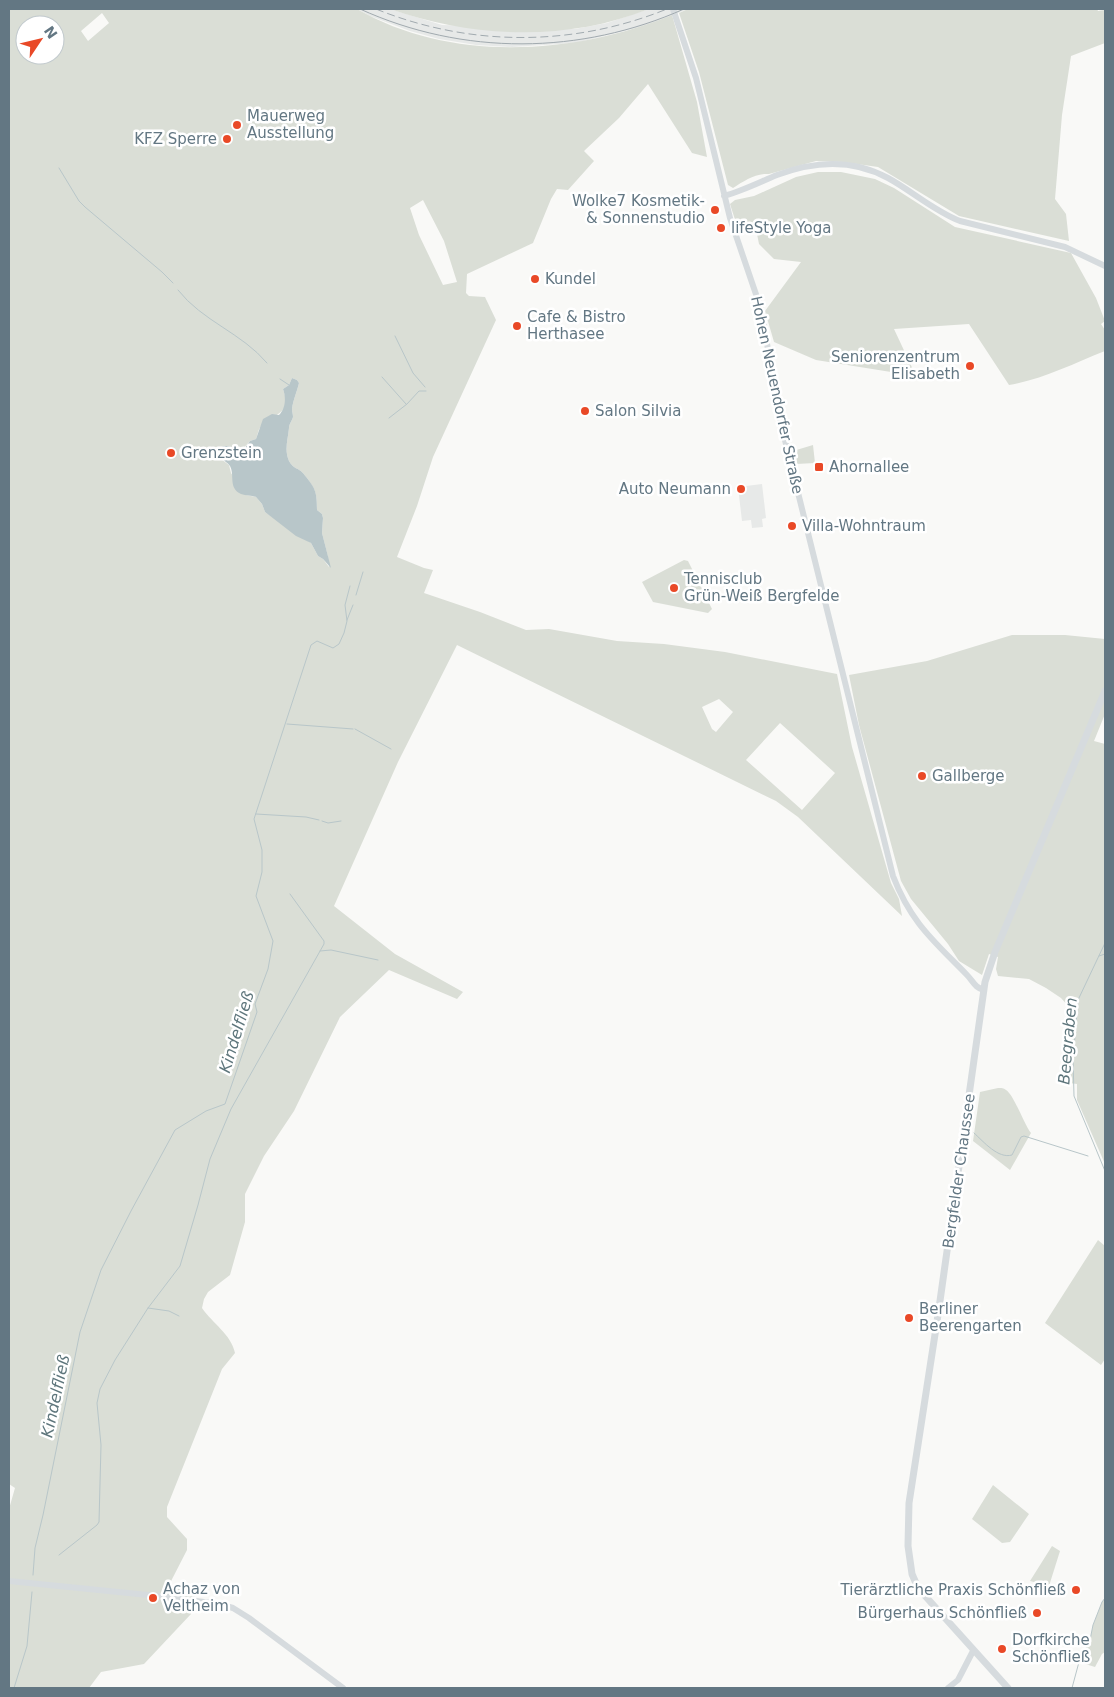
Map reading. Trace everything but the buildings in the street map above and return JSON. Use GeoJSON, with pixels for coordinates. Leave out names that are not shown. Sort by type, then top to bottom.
{"type":"FeatureCollection","features":[{"type":"Feature","properties":{"kind":"main road","name":"Hohen Neuendorfer Straße"},"geometry":{"type":"LineString","coordinates":[[673,9],[696,78],[732,225],[762,315],[781,424],[886,850],[898,887],[908,908],[927,935],[968,976],[985,986]]}},
{"type":"Feature","properties":{"kind":"main road"},"geometry":{"type":"LineString","coordinates":[[724,196],[779,174],[806,166],[830,163],[853,166],[888,178],[948,216],[960,221],[1065,247],[1105,266]]}},
{"type":"Feature","properties":{"kind":"main road","name":"Bergfelder Chaussee"},"geometry":{"type":"LineString","coordinates":[[1008,1688],[918,1588],[912,1574],[907,1536],[909,1503],[985,986],[995,952],[1105,691]]}},
{"type":"Feature","properties":{"kind":"main road"},"geometry":{"type":"LineString","coordinates":[[9,1581],[158,1596],[219,1604],[233,1608],[343,1688]]}},
{"type":"Feature","properties":{"kind":"main road"},"geometry":{"type":"LineString","coordinates":[[948,1688],[958,1680],[973,1651]]}},
{"type":"Feature","properties":{"kind":"shaded area"},"geometry":{"type":"Polygon","coordinates":[[[9,9],[357,9],[394,26],[432,38],[472,45],[513,47],[554,45],[595,39],[672,15],[697,102],[707,157],[692,153],[648,84],[619,118],[584,151],[594,161],[568,190],[557,189],[533,243],[467,274],[466,293],[469,296],[485,297],[496,320],[433,457],[417,506],[397,557],[433,570],[424,593],[526,630],[549,629],[617,641],[664,644],[725,652],[837,674],[852,747],[891,883],[899,899],[902,916],[798,817],[776,801],[457,645],[398,762],[334,906],[395,954],[463,992],[457,999],[389,970],[340,1017],[294,1111],[264,1156],[245,1194],[245,1222],[230,1275],[208,1292],[202,1308],[230,1340],[235,1353],[222,1369],[167,1507],[167,1517],[187,1539],[187,1550],[168,1587],[196,1591],[191,1614],[144,1664],[101,1672],[89,1688],[9,1688],[9,1509],[15,1488],[9,1484],[9,9]],[[102,13],[81,31],[88,41],[109,23],[102,13]],[[423,200],[410,208],[419,235],[443,285],[457,282],[444,241],[423,200]],[[292,378],[289,385],[283,389],[285,403],[281,412],[262,425],[256,439],[250,441],[242,450],[221,459],[229,465],[231,473],[246,495],[256,497],[262,504],[265,512],[311,543],[318,556],[329,567],[322,533],[323,518],[322,514],[317,510],[314,490],[303,473],[291,464],[287,453],[289,427],[293,417],[292,410],[299,383],[292,378]],[[719,699],[702,707],[712,729],[716,732],[733,712],[719,699]],[[780,723],[746,760],[802,810],[835,773],[780,723]]]}},
{"type":"Feature","properties":{"kind":"shaded area"},"geometry":{"type":"Polygon","coordinates":[[[357,9],[390,9],[442,25],[575,29],[607,23],[649,9],[688,9],[648,25],[576,43],[512,47],[476,45],[439,39],[410,31],[357,9]]]}},
{"type":"Feature","properties":{"kind":"shaded area"},"geometry":{"type":"Polygon","coordinates":[[[390,9],[649,9],[617,20],[585,27],[520,32],[454,26],[390,9]]]}},
{"type":"Feature","properties":{"kind":"shaded area"},"geometry":{"type":"Polygon","coordinates":[[[688,9],[1105,10],[1105,43],[1071,56],[1062,115],[1055,199],[1066,214],[1069,241],[959,216],[878,167],[843,162],[816,161],[755,176],[733,188],[728,185],[699,72],[679,13],[688,9]]]}},
{"type":"Feature","properties":{"kind":"shaded area"},"geometry":{"type":"Polygon","coordinates":[[[818,172],[841,172],[875,179],[894,188],[955,227],[1071,253],[1096,298],[1105,321],[1101,324],[1105,330],[1105,351],[1046,375],[1009,385],[969,324],[894,329],[916,376],[816,360],[774,342],[765,311],[801,262],[774,259],[759,244],[755,224],[738,229],[730,204],[735,200],[754,196],[796,177],[818,172]]]}},
{"type":"Feature","properties":{"kind":"shaded area"},"geometry":{"type":"Polygon","coordinates":[[[292,378],[299,383],[292,410],[293,417],[289,427],[287,453],[291,464],[303,473],[314,490],[317,510],[322,514],[323,518],[322,533],[331,568],[318,556],[311,543],[296,536],[265,512],[262,504],[256,497],[243,495],[237,491],[233,485],[230,466],[221,458],[218,451],[223,446],[229,446],[237,451],[245,448],[250,441],[256,439],[263,419],[272,414],[279,415],[283,409],[285,395],[283,389],[289,385],[292,378]]]}},
{"type":"Feature","properties":{"kind":"shaded area"},"geometry":{"type":"Polygon","coordinates":[[[813,445],[815,463],[796,464],[793,451],[813,445]]]}},
{"type":"Feature","properties":{"kind":"shaded area"},"geometry":{"type":"Polygon","coordinates":[[[762,484],[766,518],[762,519],[763,527],[752,528],[751,520],[742,521],[738,487],[762,484]]]}},
{"type":"Feature","properties":{"kind":"shaded area","name":"Tennisclub Grün-Weiß Bergfelde"},"geometry":{"type":"Polygon","coordinates":[[[684,560],[688,561],[712,609],[708,613],[653,602],[642,582],[684,560]]]}},
{"type":"Feature","properties":{"kind":"shaded area"},"geometry":{"type":"Polygon","coordinates":[[[1012,635],[1065,635],[1105,639],[1105,714],[1094,741],[1105,744],[1105,1164],[1077,1100],[1077,1084],[1069,1083],[1070,1008],[1061,998],[1029,979],[998,976],[996,969],[998,957],[989,954],[982,975],[959,961],[948,944],[911,899],[901,881],[859,725],[849,675],[927,661],[1012,635]]]}},
{"type":"Feature","properties":{"kind":"shaded area"},"geometry":{"type":"Polygon","coordinates":[[[998,1088],[1004,1089],[1009,1093],[1031,1133],[1010,1170],[973,1141],[980,1092],[998,1088]]]}},
{"type":"Feature","properties":{"kind":"shaded area"},"geometry":{"type":"Polygon","coordinates":[[[1098,1240],[1105,1246],[1105,1359],[1101,1365],[1045,1323],[1098,1240]]]}},
{"type":"Feature","properties":{"kind":"shaded area"},"geometry":{"type":"Polygon","coordinates":[[[993,1485],[1029,1514],[1010,1542],[1002,1543],[972,1519],[993,1485]]]}},
{"type":"Feature","properties":{"kind":"shaded area"},"geometry":{"type":"Polygon","coordinates":[[[1052,1546],[1060,1551],[1049,1586],[1030,1581],[1052,1546]]]}},
{"type":"Feature","properties":{"kind":"shaded area"},"geometry":{"type":"Polygon","coordinates":[[[1105,1598],[1105,1652],[1095,1667],[1079,1662],[1090,1640],[1093,1625],[1105,1598]]]}},
{"type":"Feature","properties":{"kind":"waterway"},"geometry":{"type":"LineString","coordinates":[[59,168],[79,201],[173,283]]}},
{"type":"Feature","properties":{"kind":"waterway"},"geometry":{"type":"LineString","coordinates":[[178,290],[188,301],[210,319],[246,343],[267,363]]}},
{"type":"Feature","properties":{"kind":"waterway"},"geometry":{"type":"LineString","coordinates":[[395,336],[413,373],[425,387]]}},
{"type":"Feature","properties":{"kind":"waterway"},"geometry":{"type":"LineString","coordinates":[[382,377],[406,404]]}},
{"type":"Feature","properties":{"kind":"waterway"},"geometry":{"type":"LineString","coordinates":[[280,379],[289,385]]}},
{"type":"Feature","properties":{"kind":"waterway"},"geometry":{"type":"LineString","coordinates":[[389,418],[407,404],[419,391],[426,391]]}},
{"type":"Feature","properties":{"kind":"waterway"},"geometry":{"type":"LineString","coordinates":[[356,595],[363,572]]}},
{"type":"Feature","properties":{"kind":"waterway","name":"Kindelfließ"},"geometry":{"type":"LineString","coordinates":[[33,1575],[35,1548],[80,1332],[101,1270],[175,1130],[206,1111],[225,1104],[257,1012],[255,1004],[268,969],[273,941],[256,896],[262,872],[262,850],[254,819],[311,645],[317,641],[333,648],[339,644],[347,621],[345,605],[350,586]]}},
{"type":"Feature","properties":{"kind":"waterway"},"geometry":{"type":"LineString","coordinates":[[347,620],[353,605]]}},
{"type":"Feature","properties":{"kind":"waterway"},"geometry":{"type":"LineString","coordinates":[[287,724],[353,729]]}},
{"type":"Feature","properties":{"kind":"waterway"},"geometry":{"type":"LineString","coordinates":[[355,729],[391,749]]}},
{"type":"Feature","properties":{"kind":"waterway"},"geometry":{"type":"LineString","coordinates":[[256,814],[306,817],[319,820]]}},
{"type":"Feature","properties":{"kind":"waterway"},"geometry":{"type":"LineString","coordinates":[[322,821],[328,823],[341,821]]}},
{"type":"Feature","properties":{"kind":"waterway","name":"Kindelfließ"},"geometry":{"type":"LineString","coordinates":[[59,1555],[99,1522],[101,1445],[97,1403],[100,1389],[115,1360],[148,1308],[180,1266],[210,1159],[231,1109],[324,944],[324,941],[290,894]]}},
{"type":"Feature","properties":{"kind":"waterway","name":"Beegraben"},"geometry":{"type":"LineString","coordinates":[[1105,943],[1078,1000],[1073,1059],[1074,1096],[1105,1171]]}},
{"type":"Feature","properties":{"kind":"waterway"},"geometry":{"type":"LineString","coordinates":[[320,951],[331,950],[378,960]]}},
{"type":"Feature","properties":{"kind":"waterway","name":"Beegraben"},"geometry":{"type":"LineString","coordinates":[[1099,956],[1105,954]]}},
{"type":"Feature","properties":{"kind":"waterway"},"geometry":{"type":"LineString","coordinates":[[972,1119],[972,1124]]}},
{"type":"Feature","properties":{"kind":"waterway"},"geometry":{"type":"LineString","coordinates":[[974,1133],[1002,1155],[1012,1155],[1021,1137],[1024,1136],[1088,1156]]}},
{"type":"Feature","properties":{"kind":"waterway"},"geometry":{"type":"LineString","coordinates":[[148,1308],[169,1311],[179,1316]]}},
{"type":"Feature","properties":{"kind":"waterway","name":"Kindelfließ"},"geometry":{"type":"LineString","coordinates":[[14,1688],[27,1646],[32,1592]]}},
{"type":"Feature","properties":{"kind":"waterway","name":"Beegraben"},"geometry":{"type":"LineString","coordinates":[[1072,1688],[1079,1662],[1090,1640],[1093,1625],[1105,1598]]}},
{"type":"Feature","properties":{"kind":"tram line"},"geometry":{"type":"LineString","coordinates":[[360,9],[399,24],[440,35],[481,42],[522,44],[563,42],[604,35],[645,24],[684,9]]}},
{"type":"Feature","properties":{"kind":"railway"},"geometry":{"type":"LineString","coordinates":[[376,9],[448,30],[485,36],[522,38],[558,36],[595,30],[667,9]]}},
{"type":"Feature","properties":{"kind":"place","name":"Mauerweg Ausstellung"},"geometry":{"type":"Point","coordinates":[237,125]}},
{"type":"Feature","properties":{"kind":"place","name":"KFZ Sperre"},"geometry":{"type":"Point","coordinates":[227,139]}},
{"type":"Feature","properties":{"kind":"place","name":"Wolke7 Kosmetik- & Sonnenstudio"},"geometry":{"type":"Point","coordinates":[715,210]}},
{"type":"Feature","properties":{"kind":"place","name":"lifeStyle Yoga"},"geometry":{"type":"Point","coordinates":[721,228]}},
{"type":"Feature","properties":{"kind":"place","name":"Kundel"},"geometry":{"type":"Point","coordinates":[535,279]}},
{"type":"Feature","properties":{"kind":"place","name":"Cafe & Bistro Herthasee"},"geometry":{"type":"Point","coordinates":[517,326]}},
{"type":"Feature","properties":{"kind":"place","name":"Seniorenzentrum Elisabeth"},"geometry":{"type":"Point","coordinates":[970,366]}},
{"type":"Feature","properties":{"kind":"place","name":"Salon Silvia"},"geometry":{"type":"Point","coordinates":[585,411]}},
{"type":"Feature","properties":{"kind":"place","name":"Grenzstein"},"geometry":{"type":"Point","coordinates":[171,453]}},
{"type":"Feature","properties":{"kind":"place","name":"Ahornallee"},"geometry":{"type":"Point","coordinates":[819,467]}},
{"type":"Feature","properties":{"kind":"place","name":"Auto Neumann"},"geometry":{"type":"Point","coordinates":[741,489]}},
{"type":"Feature","properties":{"kind":"place","name":"Villa-Wohntraum"},"geometry":{"type":"Point","coordinates":[792,526]}},
{"type":"Feature","properties":{"kind":"place","name":"Tennisclub Grün-Weiß Bergfelde"},"geometry":{"type":"Point","coordinates":[674,588]}},
{"type":"Feature","properties":{"kind":"place","name":"Gallberge"},"geometry":{"type":"Point","coordinates":[922,776]}},
{"type":"Feature","properties":{"kind":"place","name":"Berliner Beerengarten"},"geometry":{"type":"Point","coordinates":[909,1318]}},
{"type":"Feature","properties":{"kind":"place","name":"Tierärztliche Praxis Schönfließ"},"geometry":{"type":"Point","coordinates":[1076,1590]}},
{"type":"Feature","properties":{"kind":"place","name":"Achaz von Veltheim"},"geometry":{"type":"Point","coordinates":[153,1598]}},
{"type":"Feature","properties":{"kind":"place","name":"Bürgerhaus Schönfließ"},"geometry":{"type":"Point","coordinates":[1037,1613]}},
{"type":"Feature","properties":{"kind":"place","name":"Dorfkirche Schönfließ"},"geometry":{"type":"Point","coordinates":[1002,1649]}}]}
